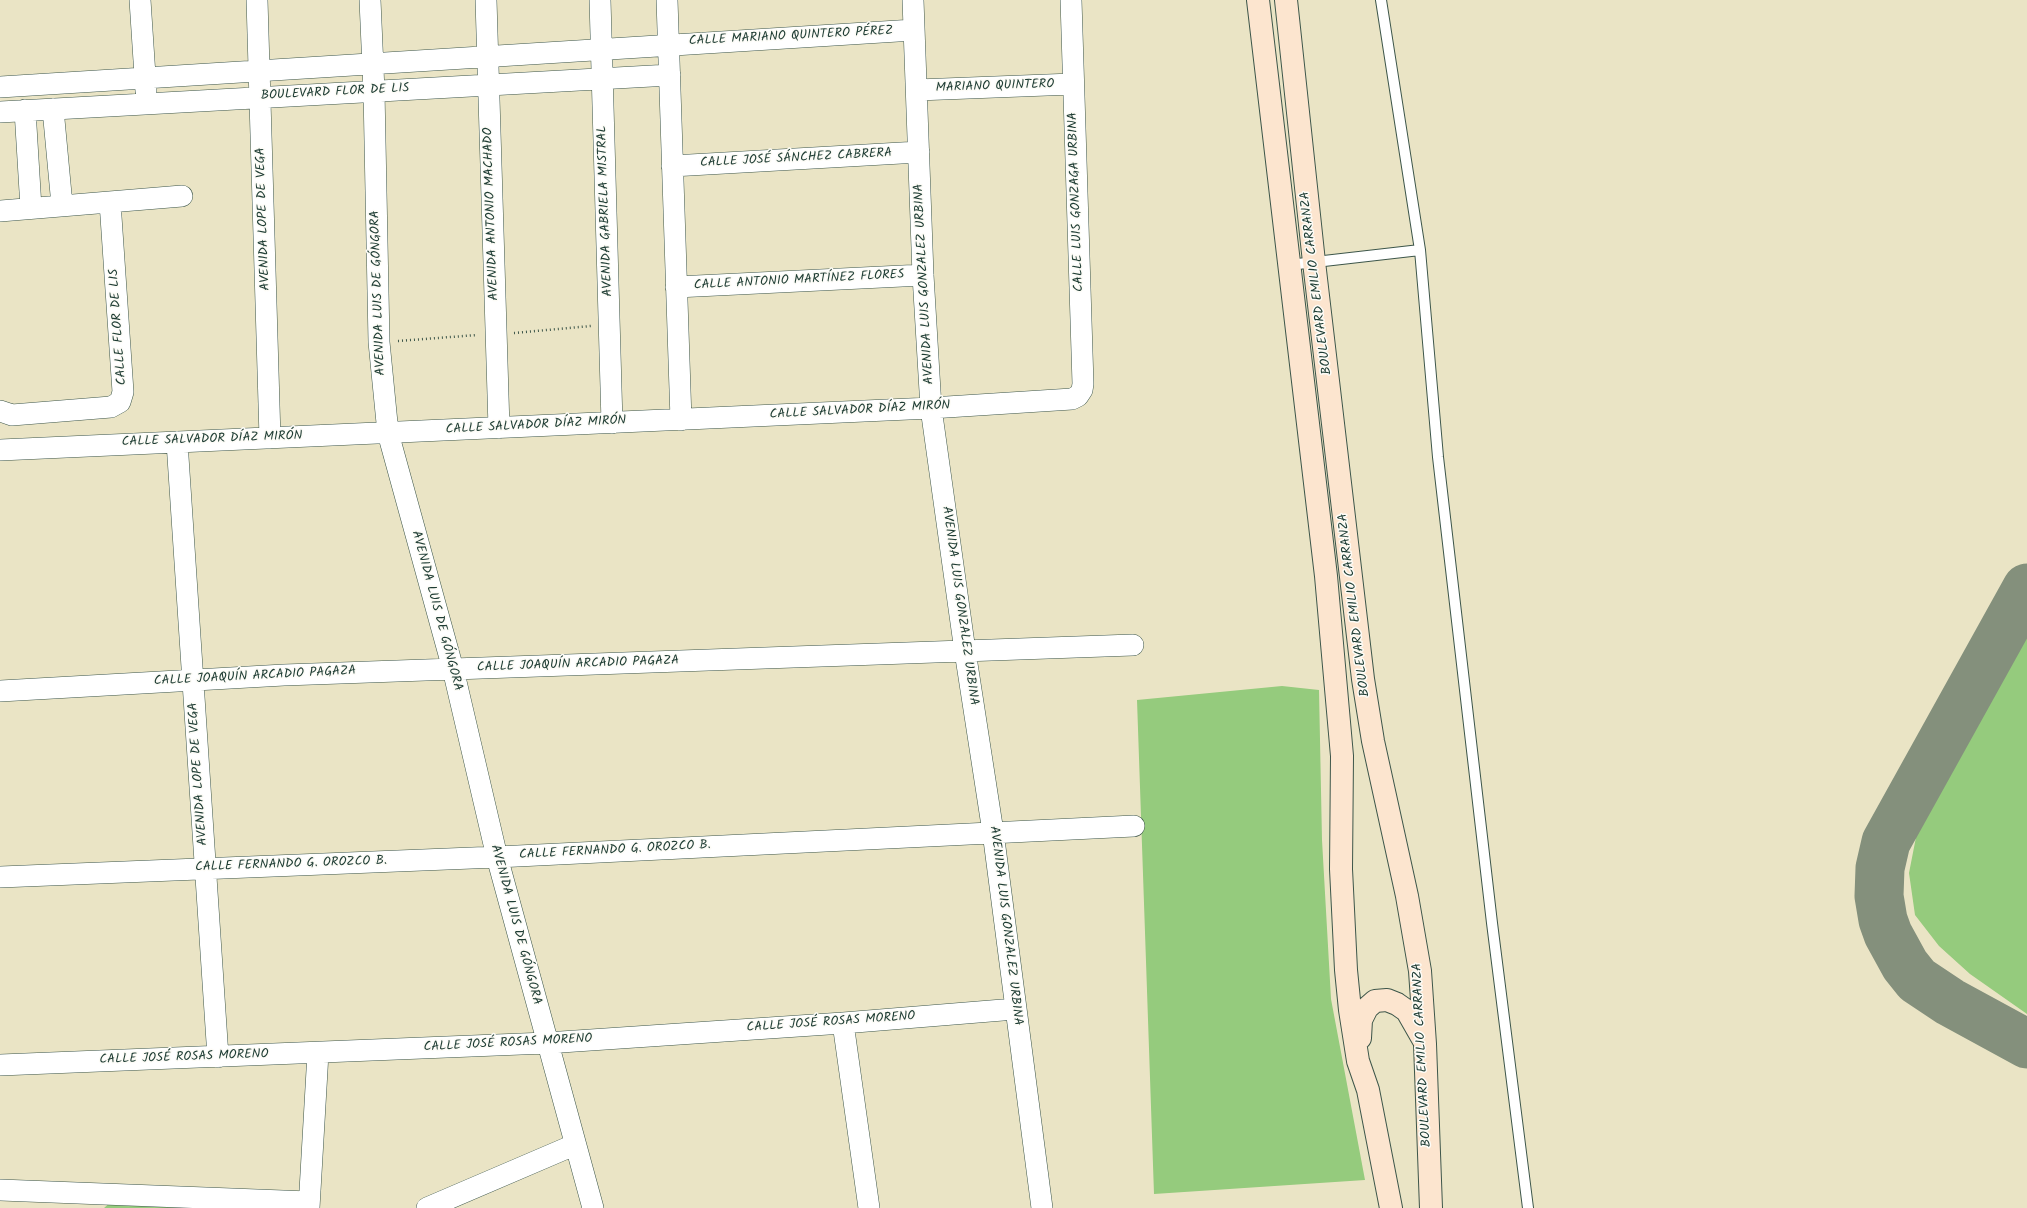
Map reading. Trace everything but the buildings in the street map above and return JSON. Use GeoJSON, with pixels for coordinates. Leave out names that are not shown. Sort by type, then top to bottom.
{"type":"FeatureCollection","features":[{"type":"Feature","properties":{"kind":"street"},"geometry":{"type":"LineString","coordinates":[[140,0],[147,104]]}},
{"type":"Feature","properties":{"kind":"street","name":"AVENIDA LOPE DE VEGA"},"geometry":{"type":"LineString","coordinates":[[257,0],[270,438]]}},
{"type":"Feature","properties":{"kind":"street","name":"AVENIDA LUIS DE GÓNGORA"},"geometry":{"type":"LineString","coordinates":[[370,0],[374,91],[379,342],[388,433],[453,669],[497,857],[574,1145],[593,1208]]}},
{"type":"Feature","properties":{"kind":"street","name":"AVENIDA ANTONIO MACHADO"},"geometry":{"type":"LineString","coordinates":[[486,0],[498,428]]}},
{"type":"Feature","properties":{"kind":"street","name":"AVENIDA GABRIELA MISTRAL"},"geometry":{"type":"LineString","coordinates":[[600,0],[612,423]]}},
{"type":"Feature","properties":{"kind":"street"},"geometry":{"type":"LineString","coordinates":[[667,0],[680,420]]}},
{"type":"Feature","properties":{"kind":"street","name":"AVENIDA LUIS GONZALEZ URBINA"},"geometry":{"type":"LineString","coordinates":[[913,0],[923,275],[931,408],[965,650],[993,832],[1042,1208]]}},
{"type":"Feature","properties":{"kind":"street","name":"CALLE LUIS GONZAGA URBINA"},"geometry":{"type":"LineString","coordinates":[[1071,0],[1083,384],[1082,390],[1078,396],[1072,400]]}},
{"type":"Feature","properties":{"kind":"street","name":"BOULEVARD EMILIO CARRANZA"},"geometry":{"type":"LineString","coordinates":[[1258,0],[1326,576],[1342,756],[1341,869],[1346,962],[1358,1061],[1368,1090],[1391,1208]]}},
{"type":"Feature","properties":{"kind":"street","name":"BOULEVARD EMILIO CARRANZA"},"geometry":{"type":"LineString","coordinates":[[1286,0],[1314,262],[1363,679],[1373,741],[1407,896],[1420,971],[1426,1044],[1431,1208]]}},
{"type":"Feature","properties":{"kind":"street","name":"CALLE MARIANO QUINTERO PÉREZ"},"geometry":{"type":"LineString","coordinates":[[668,44],[914,30]]}},
{"type":"Feature","properties":{"kind":"street","name":"BOULEVARD FLOR DE LIS"},"geometry":{"type":"LineString","coordinates":[[0,87],[668,44]]}},
{"type":"Feature","properties":{"kind":"street","name":"BOULEVARD FLOR DE LIS"},"geometry":{"type":"LineString","coordinates":[[0,112],[670,75]]}},
{"type":"Feature","properties":{"kind":"street","name":"MARIANO QUINTERO"},"geometry":{"type":"LineString","coordinates":[[917,90],[1073,84]]}},
{"type":"Feature","properties":{"kind":"street"},"geometry":{"type":"LineString","coordinates":[[53,109],[62,205]]}},
{"type":"Feature","properties":{"kind":"street"},"geometry":{"type":"LineString","coordinates":[[25,110],[32,208]]}},
{"type":"Feature","properties":{"kind":"street","name":"CALLE JOSÉ SÁNCHEZ CABRERA"},"geometry":{"type":"LineString","coordinates":[[672,166],[919,152]]}},
{"type":"Feature","properties":{"kind":"street"},"geometry":{"type":"LineString","coordinates":[[0,210],[182,196]]}},
{"type":"Feature","properties":{"kind":"street","name":"CALLE FLOR DE LIS"},"geometry":{"type":"LineString","coordinates":[[0,411],[12,415],[111,407],[120,402],[123,392],[110,202]]}},
{"type":"Feature","properties":{"kind":"street","name":"CALLE ANTONIO MARTÍNEZ FLORES"},"geometry":{"type":"LineString","coordinates":[[676,287],[923,275]]}},
{"type":"Feature","properties":{"kind":"street","name":"CALLE SALVADOR DÍAZ MIRÓN"},"geometry":{"type":"LineString","coordinates":[[0,450],[680,420],[1072,400]]}},
{"type":"Feature","properties":{"kind":"street","name":"AVENIDA LOPE DE VEGA"},"geometry":{"type":"LineString","coordinates":[[177,442],[218,1057]]}},
{"type":"Feature","properties":{"kind":"street","name":"CALLE JOAQUÍN ARCADIO PAGAZA"},"geometry":{"type":"LineString","coordinates":[[0,692],[193,680],[453,669],[1133,645]]}},
{"type":"Feature","properties":{"kind":"street","name":"CALLE FERNANDO G. OROZCO B."},"geometry":{"type":"LineString","coordinates":[[0,877],[497,857],[1134,826]]}},
{"type":"Feature","properties":{"kind":"street"},"geometry":{"type":"LineString","coordinates":[[1358,1061],[1361,1020],[1367,1008],[1375,1002],[1387,1000],[1397,1004],[1407,1011],[1426,1044]]}},
{"type":"Feature","properties":{"kind":"street","name":"CALLE JOSÉ ROSAS MORENO"},"geometry":{"type":"LineString","coordinates":[[0,1065],[318,1053],[546,1042],[843,1023],[1015,1009]]}},
{"type":"Feature","properties":{"kind":"street"},"geometry":{"type":"LineString","coordinates":[[843,1023],[869,1208]]}},
{"type":"Feature","properties":{"kind":"street"},"geometry":{"type":"LineString","coordinates":[[0,1190],[309,1205],[318,1053]]}},
{"type":"Feature","properties":{"kind":"street"},"geometry":{"type":"LineString","coordinates":[[427,1208],[574,1145]]}},
{"type":"Feature","properties":{"kind":"lane"},"geometry":{"type":"LineString","coordinates":[[1381,0],[1420,250],[1438,458],[1492,923],[1528,1208]]}},
{"type":"Feature","properties":{"kind":"lane"},"geometry":{"type":"LineString","coordinates":[[1289,265],[1420,250]]}},
{"type":"Feature","properties":{"kind":"green space"},"geometry":{"type":"Polygon","coordinates":[[[2027,620],[2027,1014],[1970,974],[1939,946],[1915,915],[1909,873],[1917,832],[1932,795],[1967,724],[2027,620]]]}},
{"type":"Feature","properties":{"kind":"green space"},"geometry":{"type":"Polygon","coordinates":[[[1282,686],[1319,690],[1322,840],[1331,999],[1365,1180],[1154,1194],[1137,700],[1282,686]]]}},
{"type":"Feature","properties":{"kind":"green space"},"geometry":{"type":"Polygon","coordinates":[[[112,1201],[213,1208],[104,1208],[112,1201]]]}},
{"type":"Feature","properties":{"kind":"taxiway"},"geometry":{"type":"LineString","coordinates":[[2027,588],[1886,842],[1880,868],[1879,896],[1883,920],[1888,934],[1905,965],[1917,980],[1950,1002],[2027,1044]]}}]}
